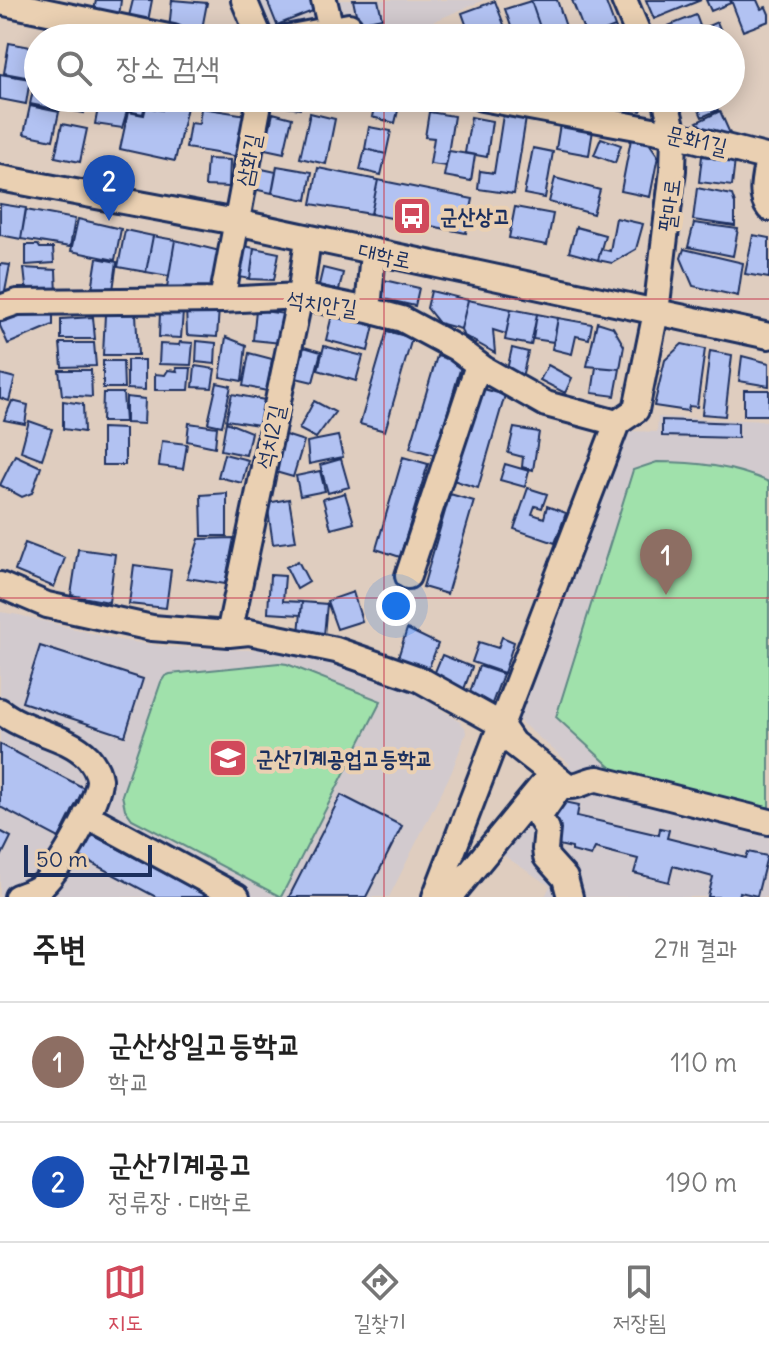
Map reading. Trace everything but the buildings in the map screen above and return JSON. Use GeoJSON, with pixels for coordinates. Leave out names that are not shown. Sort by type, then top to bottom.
{"type":"FeatureCollection","features":[{"type":"Feature","properties":{"kind":"street"},"geometry":{"type":"LineString","coordinates":[[244,0],[254,24]]}},
{"type":"Feature","properties":{"kind":"street"},"geometry":{"type":"LineString","coordinates":[[324,0],[338,24]]}},
{"type":"Feature","properties":{"kind":"street"},"geometry":{"type":"LineString","coordinates":[[624,0],[634,24]]}},
{"type":"Feature","properties":{"kind":"street"},"geometry":{"type":"LineString","coordinates":[[0,2],[106,24]]}},
{"type":"Feature","properties":{"kind":"street","name":"삼화길"},"geometry":{"type":"LineString","coordinates":[[222,300],[257,112]]}},
{"type":"Feature","properties":{"kind":"street","name":"문화1길"},"geometry":{"type":"LineString","coordinates":[[557,112],[674,134],[769,158]]}},
{"type":"Feature","properties":{"kind":"street","name":"팔마로"},"geometry":{"type":"LineString","coordinates":[[435,897],[617,423],[636,410],[656,312],[673,170],[674,134],[668,112]]}},
{"type":"Feature","properties":{"kind":"street"},"geometry":{"type":"LineString","coordinates":[[769,158],[763,196],[769,208]]}},
{"type":"Feature","properties":{"kind":"street","name":"대학로"},"geometry":{"type":"LineString","coordinates":[[0,178],[236,222],[769,336]]}},
{"type":"Feature","properties":{"kind":"street","name":"석치2길"},"geometry":{"type":"LineString","coordinates":[[229,634],[300,296],[308,239]]}},
{"type":"Feature","properties":{"kind":"street"},"geometry":{"type":"LineString","coordinates":[[368,310],[373,252]]}},
{"type":"Feature","properties":{"kind":"street","name":"석치안길"},"geometry":{"type":"LineString","coordinates":[[0,308],[17,302],[300,296],[402,319],[456,348],[478,365],[546,404],[617,423]]}},
{"type":"Feature","properties":{"kind":"street"},"geometry":{"type":"LineString","coordinates":[[408,576],[478,365]]}},
{"type":"Feature","properties":{"kind":"street"},"geometry":{"type":"LineString","coordinates":[[0,585],[47,605],[152,628],[229,634],[249,632],[336,650],[419,679],[500,724],[513,743],[572,786],[598,779],[769,822]]}},
{"type":"Feature","properties":{"kind":"street"},"geometry":{"type":"LineString","coordinates":[[0,711],[13,721],[69,744],[87,755],[99,779],[97,794],[67,855],[53,875],[29,895]]}},
{"type":"Feature","properties":{"kind":"street"},"geometry":{"type":"LineString","coordinates":[[450,897],[558,778]]}},
{"type":"Feature","properties":{"kind":"street"},"geometry":{"type":"LineString","coordinates":[[558,778],[539,817],[547,829],[546,857],[565,878],[570,897]]}},
{"type":"Feature","properties":{"kind":"street"},"geometry":{"type":"LineString","coordinates":[[86,815],[237,897]]}},
{"type":"Feature","properties":{"kind":"shaded area"},"geometry":{"type":"Polygon","coordinates":[[[255,0],[484,0],[433,24],[265,24],[255,0]]]}},
{"type":"Feature","properties":{"kind":"shaded area"},"geometry":{"type":"Polygon","coordinates":[[[658,417],[769,421],[769,897],[545,897],[550,886],[500,853],[570,764],[516,718],[622,438],[632,431],[657,432],[658,417]]]}},
{"type":"Feature","properties":{"kind":"shaded area","name":"군산기계공업고등학교"},"geometry":{"type":"Polygon","coordinates":[[[0,612],[119,640],[169,647],[249,650],[286,643],[403,685],[459,721],[466,733],[452,771],[389,897],[0,897],[0,612]]]}},
{"type":"Feature","properties":{"kind":"green space"},"geometry":{"type":"Polygon","coordinates":[[[657,462],[714,466],[769,482],[769,808],[615,771],[556,717],[633,470],[657,462]]]}},
{"type":"Feature","properties":{"kind":"green space"},"geometry":{"type":"Polygon","coordinates":[[[279,663],[381,701],[281,897],[132,819],[125,809],[122,795],[165,676],[279,663]]]}},
{"type":"Feature","properties":{"kind":"place","name":"군산상고"},"geometry":{"type":"Point","coordinates":[412,216]}},
{"type":"Feature","properties":{"kind":"place","name":"군산기계공고"},"geometry":{"type":"Point","coordinates":[109,221]}},
{"type":"Feature","properties":{"kind":"place","name":"군산상일고등학교"},"geometry":{"type":"Point","coordinates":[666,595]}},
{"type":"Feature","properties":{"kind":"place","name":"군산기계공업고등학교"},"geometry":{"type":"Point","coordinates":[228,758]}}]}
